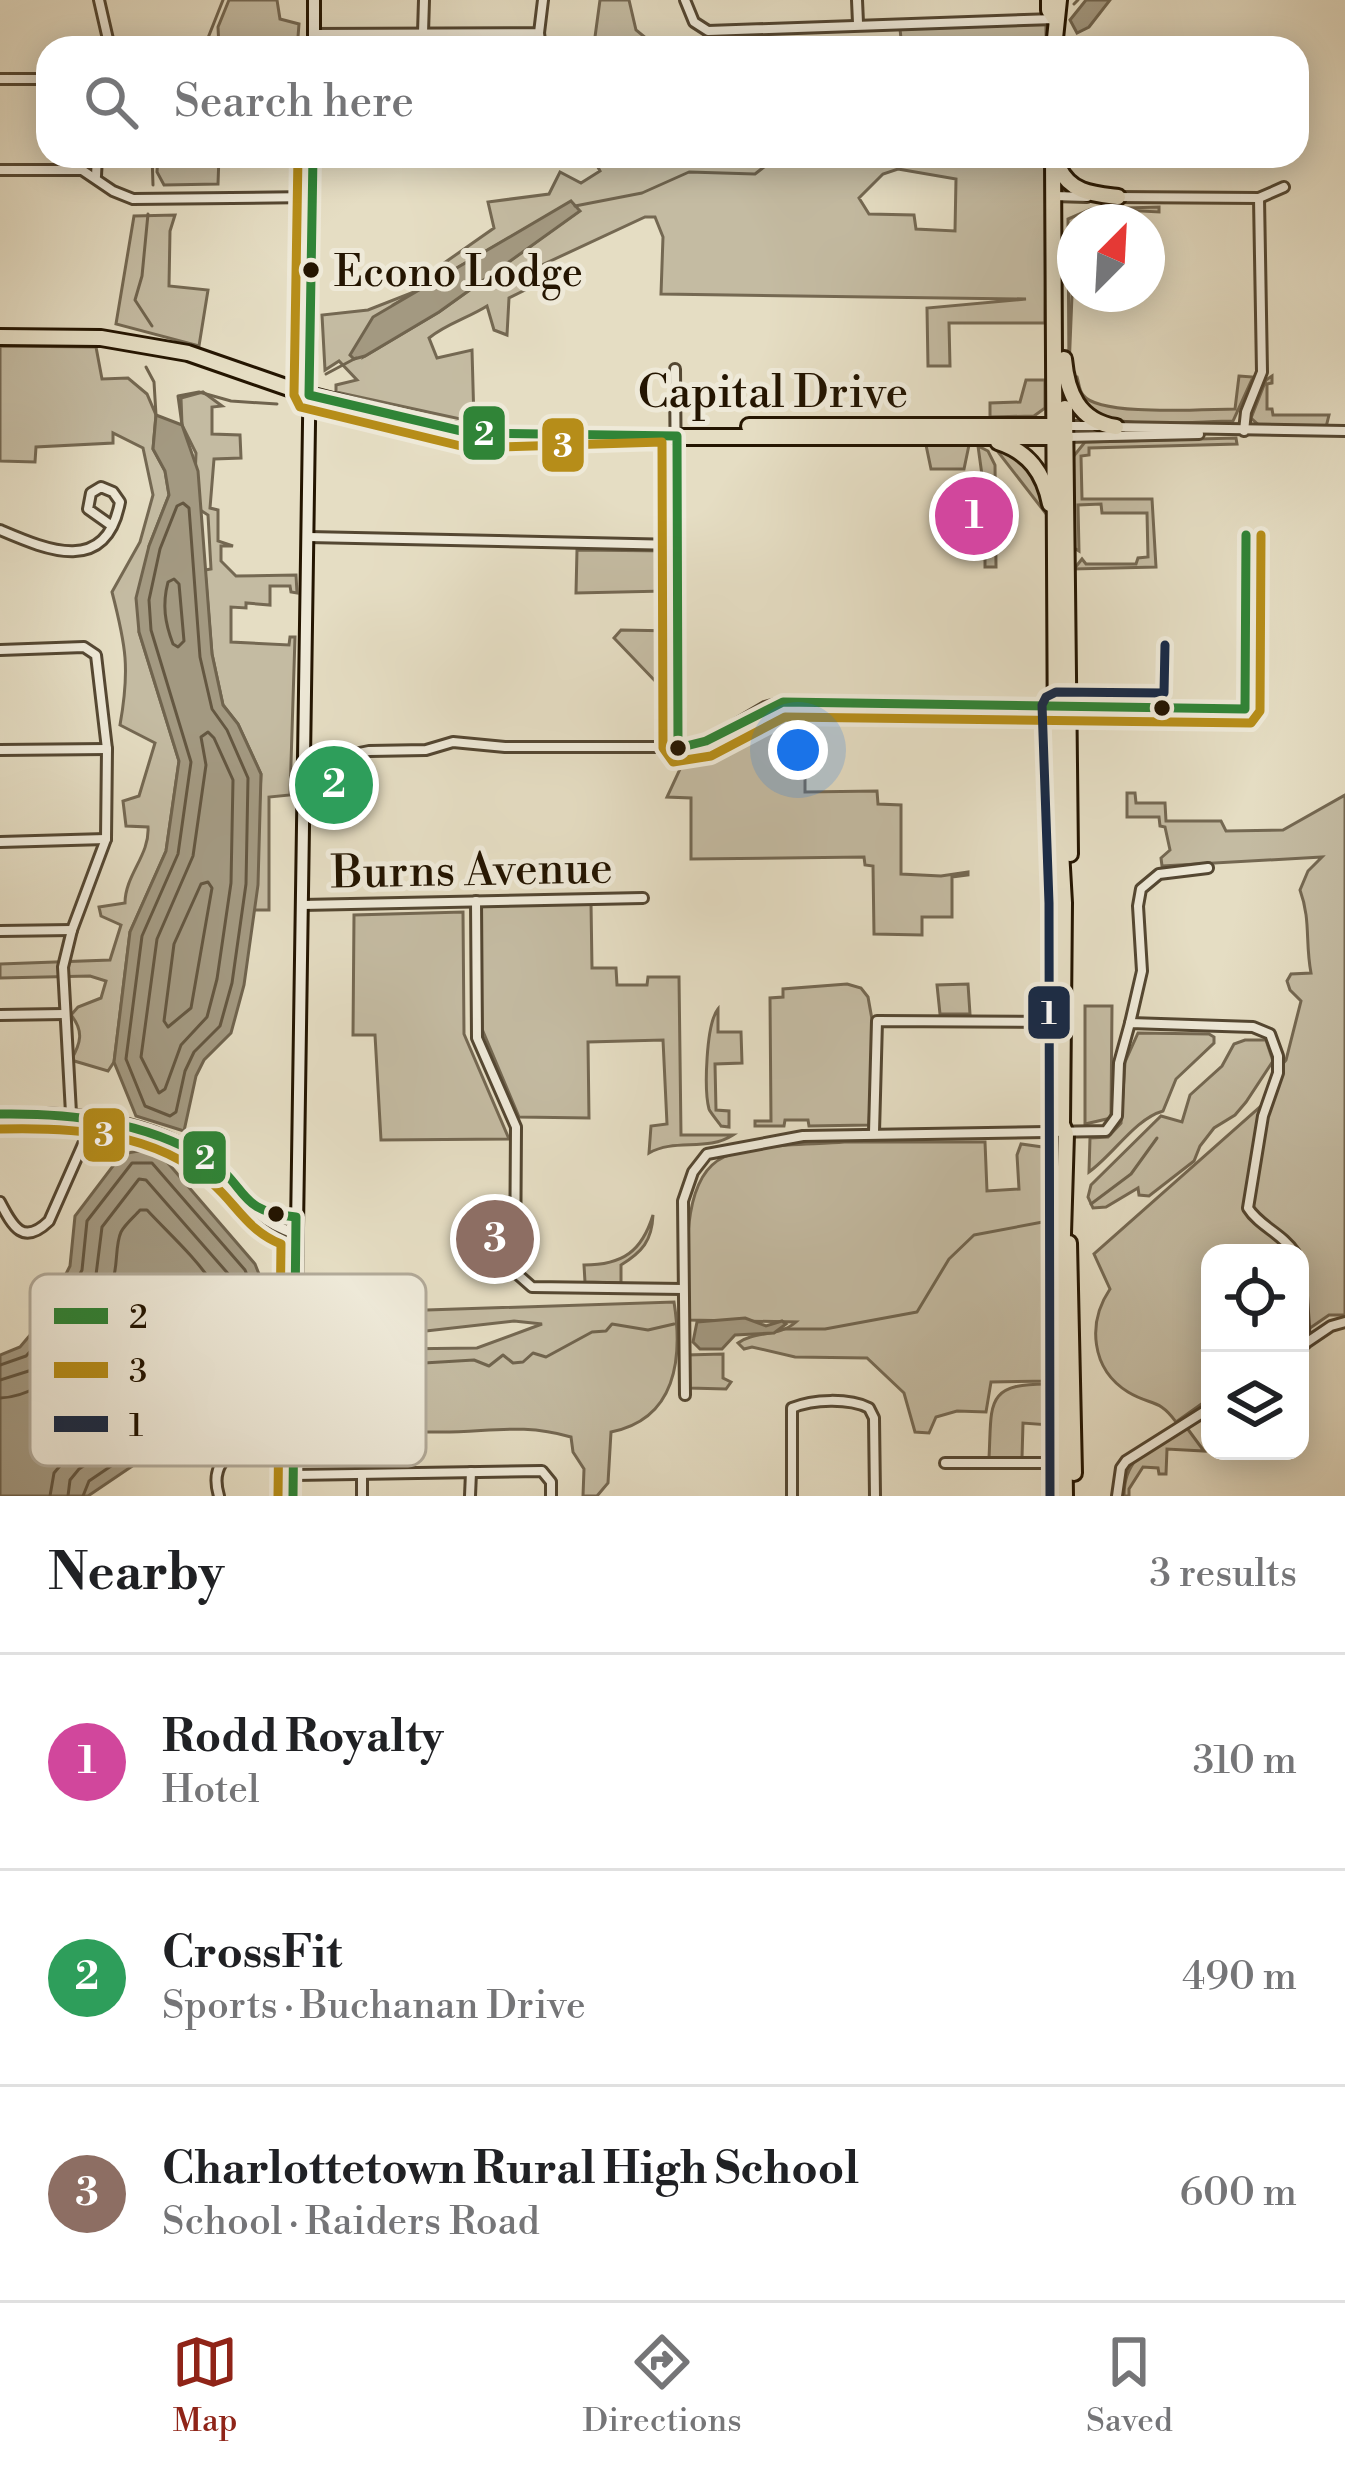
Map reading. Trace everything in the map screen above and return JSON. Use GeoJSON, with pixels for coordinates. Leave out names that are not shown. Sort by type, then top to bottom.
{"type":"FeatureCollection","features":[{"type":"Feature","properties":{"kind":"main road"},"geometry":{"type":"LineString","coordinates":[[314,0],[314,34]]}},
{"type":"Feature","properties":{"kind":"main road"},"geometry":{"type":"LineString","coordinates":[[1049,0],[1054,36]]}},
{"type":"Feature","properties":{"kind":"main road"},"geometry":{"type":"LineString","coordinates":[[1055,19],[1060,13],[1059,0]]}},
{"type":"Feature","properties":{"kind":"main road"},"geometry":{"type":"LineString","coordinates":[[296,1274],[313,168]]}},
{"type":"Feature","properties":{"kind":"main road"},"geometry":{"type":"LineString","coordinates":[[1057,168],[1062,1124],[1070,1134]]}},
{"type":"Feature","properties":{"kind":"main road"},"geometry":{"type":"LineString","coordinates":[[1062,168],[1072,186],[1084,193],[1118,197]]}},
{"type":"Feature","properties":{"kind":"main road"},"geometry":{"type":"LineString","coordinates":[[1056,196],[1064,358],[1055,527],[1072,1044],[1062,1267],[1064,1463],[1070,1496]]}},
{"type":"Feature","properties":{"kind":"main road","name":"Capital Drive"},"geometry":{"type":"LineString","coordinates":[[0,337],[101,338],[188,353],[309,395],[428,426],[480,433],[1061,431]]}},
{"type":"Feature","properties":{"kind":"main road"},"geometry":{"type":"LineString","coordinates":[[1064,358],[1071,398],[1097,422],[1116,427]]}},
{"type":"Feature","properties":{"kind":"main road","name":"Capital Drive"},"geometry":{"type":"LineString","coordinates":[[677,431],[982,437],[1061,431]]}},
{"type":"Feature","properties":{"kind":"main road"},"geometry":{"type":"LineString","coordinates":[[982,437],[1018,450],[1037,469],[1055,527]]}},
{"type":"Feature","properties":{"kind":"main road"},"geometry":{"type":"LineString","coordinates":[[1066,1228],[1073,1268],[1070,1496]]}},
{"type":"Feature","properties":{"kind":"main road"},"geometry":{"type":"LineString","coordinates":[[293,1496],[294,1466]]}},
{"type":"Feature","properties":{"kind":"street"},"geometry":{"type":"LineString","coordinates":[[99,0],[107,36]]}},
{"type":"Feature","properties":{"kind":"street"},"geometry":{"type":"LineString","coordinates":[[423,33],[424,0]]}},
{"type":"Feature","properties":{"kind":"street"},"geometry":{"type":"LineString","coordinates":[[540,36],[543,0]]}},
{"type":"Feature","properties":{"kind":"street"},"geometry":{"type":"LineString","coordinates":[[686,0],[694,22],[708,31],[1055,19]]}},
{"type":"Feature","properties":{"kind":"street"},"geometry":{"type":"LineString","coordinates":[[857,0],[858,23]]}},
{"type":"Feature","properties":{"kind":"street"},"geometry":{"type":"LineString","coordinates":[[314,34],[539,32]]}},
{"type":"Feature","properties":{"kind":"street"},"geometry":{"type":"LineString","coordinates":[[0,79],[36,79]]}},
{"type":"Feature","properties":{"kind":"street"},"geometry":{"type":"LineString","coordinates":[[96,168],[96,177]]}},
{"type":"Feature","properties":{"kind":"street"},"geometry":{"type":"LineString","coordinates":[[0,170],[75,169],[133,199],[312,196]]}},
{"type":"Feature","properties":{"kind":"street"},"geometry":{"type":"LineString","coordinates":[[1056,196],[1259,198],[1284,187]]}},
{"type":"Feature","properties":{"kind":"street"},"geometry":{"type":"LineString","coordinates":[[1244,431],[1247,406],[1262,372],[1259,198]]}},
{"type":"Feature","properties":{"kind":"street"},"geometry":{"type":"LineString","coordinates":[[675,368],[678,748]]}},
{"type":"Feature","properties":{"kind":"street"},"geometry":{"type":"LineString","coordinates":[[1061,431],[1116,427],[1244,431]]}},
{"type":"Feature","properties":{"kind":"street"},"geometry":{"type":"LineString","coordinates":[[1061,431],[1345,431]]}},
{"type":"Feature","properties":{"kind":"street"},"geometry":{"type":"LineString","coordinates":[[0,530],[71,554],[96,546],[112,526],[120,502],[107,489],[96,489],[88,509],[112,526]]}},
{"type":"Feature","properties":{"kind":"street"},"geometry":{"type":"LineString","coordinates":[[307,537],[678,545]]}},
{"type":"Feature","properties":{"kind":"street"},"geometry":{"type":"LineString","coordinates":[[0,650],[85,647],[96,655],[107,749],[106,839],[63,967],[71,1113]]}},
{"type":"Feature","properties":{"kind":"street"},"geometry":{"type":"LineString","coordinates":[[304,764],[369,751],[426,750],[453,742],[697,747],[765,707],[783,702],[1062,707]]}},
{"type":"Feature","properties":{"kind":"street"},"geometry":{"type":"LineString","coordinates":[[0,750],[107,749]]}},
{"type":"Feature","properties":{"kind":"street"},"geometry":{"type":"LineString","coordinates":[[0,842],[106,839]]}},
{"type":"Feature","properties":{"kind":"street"},"geometry":{"type":"LineString","coordinates":[[685,1395],[683,1202],[693,1172],[706,1154],[803,1136],[874,1132],[1100,1133],[1115,1122],[1119,1063],[1142,971],[1141,889],[1159,874],[1208,868]]}},
{"type":"Feature","properties":{"kind":"street","name":"Burns Avenue"},"geometry":{"type":"LineString","coordinates":[[302,905],[643,898]]}},
{"type":"Feature","properties":{"kind":"street"},"geometry":{"type":"LineString","coordinates":[[476,901],[477,1038],[516,1126],[515,1272],[532,1287],[683,1289]]}},
{"type":"Feature","properties":{"kind":"street"},"geometry":{"type":"LineString","coordinates":[[0,931],[72,930]]}},
{"type":"Feature","properties":{"kind":"street"},"geometry":{"type":"LineString","coordinates":[[0,1015],[64,1014]]}},
{"type":"Feature","properties":{"kind":"street"},"geometry":{"type":"LineString","coordinates":[[874,1132],[877,1021],[1064,1022]]}},
{"type":"Feature","properties":{"kind":"street"},"geometry":{"type":"LineString","coordinates":[[1130,1024],[1252,1027],[1270,1034],[1278,1073],[1261,1126],[1248,1212],[1288,1244]]}},
{"type":"Feature","properties":{"kind":"street"},"geometry":{"type":"LineString","coordinates":[[0,1114],[96,1116],[156,1135],[214,1164],[248,1206],[273,1226],[296,1234]]}},
{"type":"Feature","properties":{"kind":"street"},"geometry":{"type":"LineString","coordinates":[[0,1202],[14,1230],[26,1235],[37,1232],[49,1221],[96,1116]]}},
{"type":"Feature","properties":{"kind":"street"},"geometry":{"type":"LineString","coordinates":[[248,1206],[260,1213],[296,1216]]}},
{"type":"Feature","properties":{"kind":"street"},"geometry":{"type":"LineString","coordinates":[[1309,1342],[1330,1326],[1345,1322]]}},
{"type":"Feature","properties":{"kind":"street"},"geometry":{"type":"LineString","coordinates":[[792,1496],[792,1408],[854,1402],[869,1408],[874,1418],[875,1496]]}},
{"type":"Feature","properties":{"kind":"street"},"geometry":{"type":"LineString","coordinates":[[1117,1496],[1120,1468],[1126,1461],[1201,1414]]}},
{"type":"Feature","properties":{"kind":"street"},"geometry":{"type":"LineString","coordinates":[[945,1462],[1064,1463]]}},
{"type":"Feature","properties":{"kind":"street"},"geometry":{"type":"LineString","coordinates":[[218,1496],[223,1466]]}},
{"type":"Feature","properties":{"kind":"street"},"geometry":{"type":"LineString","coordinates":[[294,1475],[542,1471],[551,1482],[550,1496]]}},
{"type":"Feature","properties":{"kind":"street"},"geometry":{"type":"LineString","coordinates":[[470,1496],[471,1472]]}},
{"type":"Feature","properties":{"kind":"street"},"geometry":{"type":"LineString","coordinates":[[362,1474],[362,1496]]}},
{"type":"Feature","properties":{"kind":"shaded area"},"geometry":{"type":"Polygon","coordinates":[[[229,0],[277,0],[280,19],[299,24],[298,36],[218,36],[229,0]]]}},
{"type":"Feature","properties":{"kind":"shaded area"},"geometry":{"type":"Polygon","coordinates":[[[600,0],[629,0],[636,30],[643,36],[595,36],[600,0]]]}},
{"type":"Feature","properties":{"kind":"shaded area"},"geometry":{"type":"Polygon","coordinates":[[[1046,24],[1046,36],[901,36],[900,29],[1046,24]]]}},
{"type":"Feature","properties":{"kind":"shaded area"},"geometry":{"type":"Polygon","coordinates":[[[157,168],[219,168],[218,184],[164,185],[157,168]]]}},
{"type":"Feature","properties":{"kind":"shaded area"},"geometry":{"type":"Polygon","coordinates":[[[598,168],[1047,168],[1045,323],[949,323],[950,366],[928,366],[927,308],[1026,299],[661,294],[663,237],[655,217],[645,217],[529,271],[525,290],[509,298],[507,335],[494,330],[487,306],[429,338],[437,358],[472,350],[474,422],[336,392],[336,385],[357,380],[339,361],[325,370],[322,315],[368,310],[414,292],[437,268],[494,228],[488,202],[549,194],[560,172],[581,183],[598,168]],[[898,169],[883,174],[859,198],[869,214],[914,215],[916,229],[955,231],[956,179],[898,169]],[[571,202],[393,305],[365,356],[439,312],[579,211],[571,202]]]}},
{"type":"Feature","properties":{"kind":"shaded area"},"geometry":{"type":"Polygon","coordinates":[[[175,215],[170,231],[169,286],[208,290],[199,346],[116,324],[134,216],[175,215]]]}},
{"type":"Feature","properties":{"kind":"shaded area"},"geometry":{"type":"Polygon","coordinates":[[[0,346],[96,347],[102,379],[128,378],[147,394],[156,415],[153,449],[165,471],[169,495],[149,546],[139,632],[179,761],[166,851],[130,932],[114,1062],[108,1071],[71,1060],[80,1037],[71,1015],[101,998],[106,981],[90,976],[0,978],[0,964],[110,960],[121,925],[101,916],[99,907],[125,903],[145,847],[148,827],[126,826],[123,801],[139,796],[155,743],[120,725],[125,658],[112,592],[140,542],[153,495],[143,448],[113,433],[113,443],[36,447],[35,462],[0,461],[0,346]]]}},
{"type":"Feature","properties":{"kind":"shaded area"},"geometry":{"type":"Polygon","coordinates":[[[1239,376],[1253,377],[1233,421],[1175,423],[1131,422],[1094,413],[1081,404],[1071,377],[1077,377],[1082,393],[1093,402],[1178,410],[1235,409],[1239,376]]]}},
{"type":"Feature","properties":{"kind":"shaded area"},"geometry":{"type":"Polygon","coordinates":[[[1272,376],[1272,383],[1267,384],[1267,409],[1273,415],[1329,415],[1326,427],[1261,427],[1251,418],[1266,380],[1272,376]]]}},
{"type":"Feature","properties":{"kind":"shaded area"},"geometry":{"type":"Polygon","coordinates":[[[1026,380],[1045,380],[1045,408],[1034,416],[990,417],[990,403],[1020,402],[1026,380]]]}},
{"type":"Feature","properties":{"kind":"shaded area"},"geometry":{"type":"Polygon","coordinates":[[[203,392],[222,406],[212,407],[212,434],[240,435],[241,458],[214,459],[210,508],[218,510],[218,541],[233,546],[221,546],[221,561],[236,576],[296,575],[297,593],[290,586],[270,586],[270,605],[231,607],[231,642],[289,645],[290,637],[295,637],[290,795],[269,797],[269,910],[254,910],[261,774],[238,724],[223,705],[212,654],[205,570],[211,569],[208,515],[194,506],[196,453],[182,425],[181,398],[203,392]]]}},
{"type":"Feature","properties":{"kind":"shaded area"},"geometry":{"type":"Polygon","coordinates":[[[1236,438],[1237,444],[1089,448],[1089,455],[1081,456],[1082,499],[1152,499],[1156,567],[1074,569],[1082,559],[1086,564],[1136,564],[1138,558],[1148,557],[1147,513],[1102,513],[1101,504],[1078,505],[1079,551],[1074,548],[1073,457],[1085,442],[1236,438]]]}},
{"type":"Feature","properties":{"kind":"shaded area"},"geometry":{"type":"Polygon","coordinates":[[[926,445],[969,445],[964,469],[931,469],[926,445]]]}},
{"type":"Feature","properties":{"kind":"shaded area"},"geometry":{"type":"Polygon","coordinates":[[[978,446],[988,451],[995,465],[996,567],[985,567],[985,550],[992,544],[991,488],[986,482],[976,485],[976,476],[982,475],[978,446]]]}},
{"type":"Feature","properties":{"kind":"shaded area"},"geometry":{"type":"Polygon","coordinates":[[[995,448],[1024,465],[1036,482],[1047,515],[995,448]]]}},
{"type":"Feature","properties":{"kind":"shaded area"},"geometry":{"type":"Polygon","coordinates":[[[577,550],[671,551],[671,618],[666,620],[665,591],[576,593],[577,550]]]}},
{"type":"Feature","properties":{"kind":"shaded area"},"geometry":{"type":"Polygon","coordinates":[[[621,630],[674,631],[673,681],[657,683],[614,638],[621,630]]]}},
{"type":"Feature","properties":{"kind":"shaded area"},"geometry":{"type":"Polygon","coordinates":[[[805,704],[805,792],[877,791],[878,804],[901,805],[901,874],[968,872],[952,877],[952,917],[922,917],[922,935],[874,934],[873,866],[865,865],[864,857],[691,859],[691,798],[667,797],[687,754],[780,710],[805,704]]]}},
{"type":"Feature","properties":{"kind":"shaded area"},"geometry":{"type":"Polygon","coordinates":[[[1127,793],[1135,793],[1136,803],[1165,803],[1166,821],[1221,821],[1226,831],[1283,830],[1345,795],[1345,1315],[1329,1315],[1309,1329],[1309,1244],[1201,1244],[1201,1404],[1176,1422],[1159,1406],[1128,1392],[1106,1371],[1096,1330],[1110,1289],[1094,1254],[1262,1105],[1274,1074],[1286,1060],[1301,1001],[1287,981],[1291,974],[1311,973],[1300,890],[1308,871],[1322,857],[1162,866],[1161,858],[1170,850],[1159,817],[1127,817],[1127,793]]]}},
{"type":"Feature","properties":{"kind":"shaded area"},"geometry":{"type":"Polygon","coordinates":[[[591,903],[592,968],[616,968],[617,985],[647,985],[648,977],[679,977],[681,1135],[733,1135],[713,1143],[669,1146],[649,1153],[651,1126],[667,1124],[663,1040],[588,1042],[589,1118],[519,1117],[482,1029],[480,909],[483,905],[591,903]]]}},
{"type":"Feature","properties":{"kind":"shaded area"},"geometry":{"type":"Polygon","coordinates":[[[463,912],[464,1034],[509,1139],[381,1140],[375,1035],[353,1035],[354,915],[463,912]]]}},
{"type":"Feature","properties":{"kind":"shaded area"},"geometry":{"type":"Polygon","coordinates":[[[847,984],[861,988],[868,997],[873,1025],[869,1125],[809,1126],[808,1120],[785,1120],[784,1126],[755,1126],[755,1121],[771,1121],[770,998],[783,997],[783,989],[847,984]]]}},
{"type":"Feature","properties":{"kind":"shaded area"},"geometry":{"type":"Polygon","coordinates":[[[968,984],[970,1014],[940,1014],[937,985],[968,984]]]}},
{"type":"Feature","properties":{"kind":"shaded area"},"geometry":{"type":"Polygon","coordinates":[[[1085,1006],[1112,1006],[1111,1118],[1085,1124],[1085,1006]]]}},
{"type":"Feature","properties":{"kind":"shaded area"},"geometry":{"type":"Polygon","coordinates":[[[718,1009],[718,1032],[741,1032],[742,1063],[715,1064],[716,1110],[729,1111],[729,1127],[721,1126],[707,1100],[709,1042],[718,1009]]]}},
{"type":"Feature","properties":{"kind":"shaded area"},"geometry":{"type":"Polygon","coordinates":[[[1138,1033],[1209,1034],[1214,1043],[1176,1079],[1163,1111],[1143,1121],[1089,1172],[1090,1138],[1108,1137],[1121,1123],[1125,1062],[1138,1033]]]}},
{"type":"Feature","properties":{"kind":"shaded area"},"geometry":{"type":"Polygon","coordinates":[[[1266,1040],[1273,1061],[1235,1115],[1214,1128],[1194,1161],[1149,1196],[1139,1195],[1138,1188],[1106,1207],[1093,1208],[1088,1197],[1091,1185],[1161,1116],[1182,1122],[1190,1095],[1222,1066],[1234,1044],[1266,1040]]]}},
{"type":"Feature","properties":{"kind":"shaded area"},"geometry":{"type":"Polygon","coordinates":[[[844,1142],[985,1142],[987,1191],[1019,1189],[1021,1144],[1050,1148],[1053,1381],[991,1382],[986,1412],[957,1411],[936,1417],[929,1433],[915,1432],[904,1393],[867,1358],[795,1357],[744,1349],[738,1343],[796,1322],[688,1320],[688,1230],[698,1185],[709,1168],[724,1157],[750,1149],[844,1142]]]}},
{"type":"Feature","properties":{"kind":"shaded area"},"geometry":{"type":"Polygon","coordinates":[[[653,1215],[644,1245],[621,1265],[621,1283],[585,1282],[584,1265],[629,1254],[653,1215]]]}},
{"type":"Feature","properties":{"kind":"shaded area"},"geometry":{"type":"Polygon","coordinates":[[[674,1302],[675,1365],[662,1400],[650,1414],[611,1432],[608,1483],[597,1496],[583,1496],[584,1469],[573,1452],[571,1437],[521,1429],[426,1432],[426,1349],[477,1348],[542,1324],[514,1321],[426,1331],[426,1310],[674,1302]]]}},
{"type":"Feature","properties":{"kind":"shaded area"},"geometry":{"type":"Polygon","coordinates":[[[723,1354],[723,1378],[731,1382],[726,1389],[689,1388],[686,1355],[723,1354]]]}},
{"type":"Feature","properties":{"kind":"shaded area"},"geometry":{"type":"Polygon","coordinates":[[[1050,1384],[1049,1425],[1023,1423],[1022,1458],[989,1458],[992,1410],[1002,1392],[1050,1384]]]}},
{"type":"Feature","properties":{"kind":"shaded area"},"geometry":{"type":"Polygon","coordinates":[[[1187,1428],[1201,1451],[1167,1449],[1166,1474],[1143,1467],[1129,1496],[1124,1496],[1129,1470],[1153,1447],[1187,1428]]]}},
{"type":"Feature","properties":{"kind":"water"},"geometry":{"type":"Polygon","coordinates":[[[1086,0],[1110,0],[1089,27],[1077,33],[1070,20],[1086,0]]]}},
{"type":"Feature","properties":{"kind":"water"},"geometry":{"type":"Polygon","coordinates":[[[571,201],[580,211],[439,312],[365,356],[354,359],[350,355],[373,317],[571,201]]]}},
{"type":"Feature","properties":{"kind":"water"},"geometry":{"type":"Polygon","coordinates":[[[156,415],[182,425],[198,471],[212,654],[223,705],[238,724],[261,774],[258,885],[244,985],[231,1033],[204,1060],[196,1076],[184,1131],[136,1116],[114,1062],[130,932],[166,851],[179,761],[139,632],[136,598],[169,495],[165,471],[153,449],[156,415]]]}},
{"type":"Feature","properties":{"kind":"water"},"geometry":{"type":"Polygon","coordinates":[[[155,1148],[259,1274],[66,1274],[75,1216],[122,1154],[155,1148]]]}},
{"type":"Feature","properties":{"kind":"water"},"geometry":{"type":"Polygon","coordinates":[[[745,1318],[766,1326],[786,1324],[774,1333],[735,1335],[722,1349],[700,1349],[693,1342],[697,1322],[745,1318]]]}},
{"type":"Feature","properties":{"kind":"water"},"geometry":{"type":"Polygon","coordinates":[[[30,1335],[30,1466],[132,1466],[88,1496],[0,1496],[0,1355],[20,1347],[30,1335]]]}},
{"type":"Feature","properties":{"kind":"waterway"},"geometry":{"type":"LineString","coordinates":[[209,36],[223,0]]}},
{"type":"Feature","properties":{"kind":"waterway"},"geometry":{"type":"LineString","coordinates":[[1074,4],[1078,0]]}},
{"type":"Feature","properties":{"kind":"waterway"},"geometry":{"type":"LineString","coordinates":[[152,168],[153,185]]}},
{"type":"Feature","properties":{"kind":"waterway"},"geometry":{"type":"LineString","coordinates":[[575,206],[642,193],[689,172],[755,174],[763,168]]}},
{"type":"Feature","properties":{"kind":"waterway"},"geometry":{"type":"LineString","coordinates":[[148,214],[135,300],[152,326]]}},
{"type":"Feature","properties":{"kind":"waterway"},"geometry":{"type":"LineString","coordinates":[[326,374],[356,358]]}},
{"type":"Feature","properties":{"kind":"waterway"},"geometry":{"type":"LineString","coordinates":[[146,367],[154,382],[156,415]]}},
{"type":"Feature","properties":{"kind":"waterway"},"geometry":{"type":"LineString","coordinates":[[182,425],[178,396],[199,392],[231,401],[277,404]]}},
{"type":"Feature","properties":{"kind":"waterway"},"geometry":{"type":"LineString","coordinates":[[1091,1204],[1131,1174],[1157,1138]]}},
{"type":"Feature","properties":{"kind":"waterway"},"geometry":{"type":"LineString","coordinates":[[781,1329],[825,1329],[917,1312],[949,1259],[974,1235],[1048,1221]]}},
{"type":"Feature","properties":{"kind":"waterway"},"geometry":{"type":"LineString","coordinates":[[426,1363],[474,1360],[489,1366],[503,1355],[513,1363],[523,1362],[533,1353],[546,1357],[612,1324],[648,1330],[674,1324]]}},
{"type":"Feature","properties":{"kind":"transit line","name":"3"},"geometry":{"type":"LineString","coordinates":[[298,168],[294,395],[300,407],[469,448],[662,442],[663,748],[673,762],[711,756],[785,717],[1251,723],[1260,711],[1261,535]]}},
{"type":"Feature","properties":{"kind":"transit line","name":"2"},"geometry":{"type":"LineString","coordinates":[[313,168],[309,395],[470,433],[677,436],[678,748],[706,741],[783,702],[1245,709],[1246,535]]}},
{"type":"Feature","properties":{"kind":"transit line","name":"1"},"geometry":{"type":"LineString","coordinates":[[1050,1496],[1049,903],[1042,705],[1056,692],[1164,693],[1165,645]]}},
{"type":"Feature","properties":{"kind":"transit line","name":"2"},"geometry":{"type":"LineString","coordinates":[[0,1114],[107,1122],[183,1146],[220,1169],[252,1203],[296,1217],[295,1274]]}},
{"type":"Feature","properties":{"kind":"transit line","name":"3"},"geometry":{"type":"LineString","coordinates":[[0,1129],[112,1136],[166,1153],[212,1183],[251,1225],[281,1244],[281,1274]]}},
{"type":"Feature","properties":{"kind":"transit line","name":"3"},"geometry":{"type":"LineString","coordinates":[[278,1466],[278,1496]]}},
{"type":"Feature","properties":{"kind":"transit line","name":"2"},"geometry":{"type":"LineString","coordinates":[[293,1466],[293,1496]]}},
{"type":"Feature","properties":{"kind":"place","name":"Econo Lodge"},"geometry":{"type":"Point","coordinates":[311,270]}},
{"type":"Feature","properties":{"kind":"place","name":"Rodd Royalty"},"geometry":{"type":"Point","coordinates":[974,516]}},
{"type":"Feature","properties":{"kind":"place","name":"CrossFit"},"geometry":{"type":"Point","coordinates":[334,785]}},
{"type":"Feature","properties":{"kind":"place","name":"Charlottetown Rural High School"},"geometry":{"type":"Point","coordinates":[495,1239]}}]}
